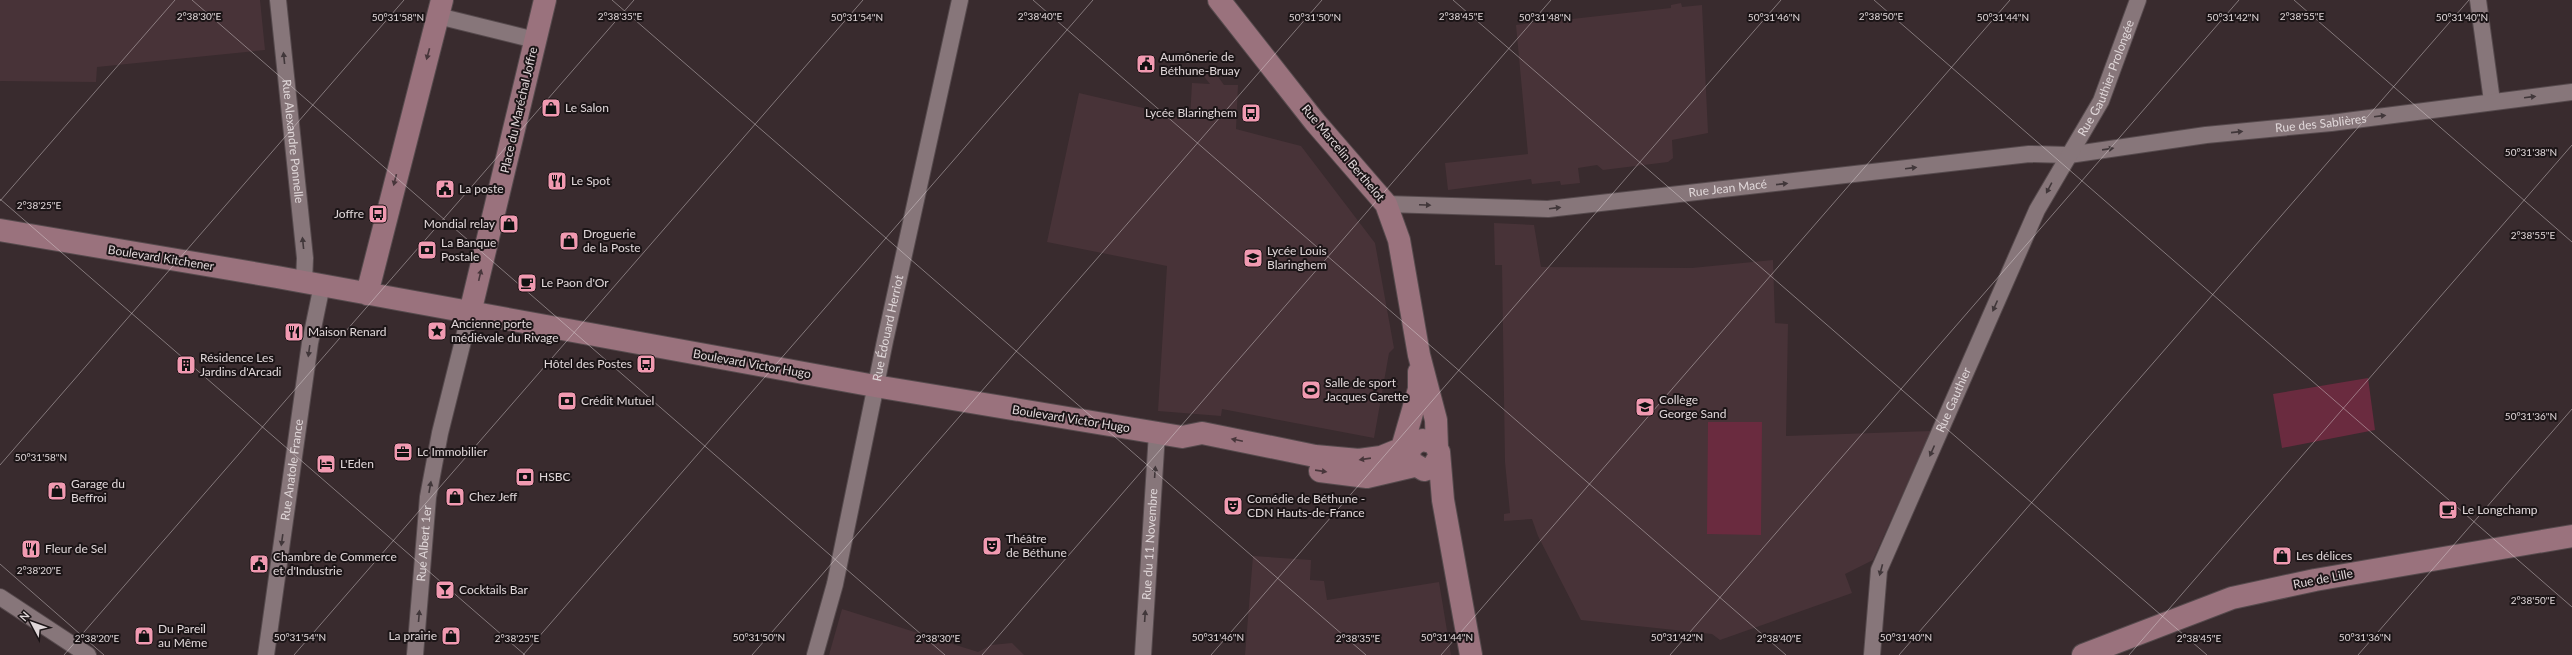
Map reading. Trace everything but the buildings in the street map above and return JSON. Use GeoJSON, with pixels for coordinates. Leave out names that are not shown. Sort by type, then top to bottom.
{"type":"FeatureCollection","features":[{"type":"Feature","properties":{"kind":"main road","name":"Place du Maréchal Joffre"},"geometry":{"type":"LineString","coordinates":[[470,313],[545,0]]}},
{"type":"Feature","properties":{"kind":"main road","name":"Rue Marcelin Berthelot"},"geometry":{"type":"LineString","coordinates":[[1219,0],[1315,122],[1386,204],[1399,240],[1420,360],[1436,420],[1422,453]]}},
{"type":"Feature","properties":{"kind":"main road"},"geometry":{"type":"LineString","coordinates":[[367,294],[440,8]]}},
{"type":"Feature","properties":{"kind":"main road","name":"Boulevard Kitchener"},"geometry":{"type":"LineString","coordinates":[[0,230],[313,284]]}},
{"type":"Feature","properties":{"kind":"main road","name":"Boulevard Victor Hugo"},"geometry":{"type":"LineString","coordinates":[[313,284],[875,386],[1182,437],[1202,433],[1315,456],[1359,460],[1422,453]]}},
{"type":"Feature","properties":{"kind":"main road"},"geometry":{"type":"LineString","coordinates":[[1420,360],[1419,389],[1422,453],[1443,500],[1471,655]]}},
{"type":"Feature","properties":{"kind":"main road","name":"Rue de Lille"},"geometry":{"type":"LineString","coordinates":[[2083,655],[2232,598],[2315,580],[2572,536]]}},
{"type":"Feature","properties":{"kind":"street","name":"Rue Alexandre Ponnelle"},"geometry":{"type":"LineString","coordinates":[[278,0],[305,258],[313,284]]}},
{"type":"Feature","properties":{"kind":"street","name":"Rue Édouard Herriot"},"geometry":{"type":"LineString","coordinates":[[815,655],[835,584],[875,386],[960,0]]}},
{"type":"Feature","properties":{"kind":"street","name":"Rue Gauthier Prolongée"},"geometry":{"type":"LineString","coordinates":[[2069,155],[2101,101],[2138,0]]}},
{"type":"Feature","properties":{"kind":"street"},"geometry":{"type":"LineString","coordinates":[[2478,0],[2492,101]]}},
{"type":"Feature","properties":{"kind":"street"},"geometry":{"type":"LineString","coordinates":[[440,8],[535,40]]}},
{"type":"Feature","properties":{"kind":"street","name":"Rue des Sablières"},"geometry":{"type":"LineString","coordinates":[[2069,155],[2206,135],[2332,123],[2492,101],[2572,92]]}},
{"type":"Feature","properties":{"kind":"street","name":"Rue Jean Macé"},"geometry":{"type":"LineString","coordinates":[[1386,204],[1548,209],[2029,154],[2069,155]]}},
{"type":"Feature","properties":{"kind":"street","name":"Rue Gauthier"},"geometry":{"type":"LineString","coordinates":[[1872,655],[1879,570],[2037,210],[2069,155]]}},
{"type":"Feature","properties":{"kind":"street","name":"Rue Anatole France"},"geometry":{"type":"LineString","coordinates":[[266,655],[310,343],[313,284]]}},
{"type":"Feature","properties":{"kind":"street","name":"Rue Albert 1er"},"geometry":{"type":"LineString","coordinates":[[415,655],[428,496],[440,433],[470,313]]}},
{"type":"Feature","properties":{"kind":"street","name":"Rue du 11 Novembre"},"geometry":{"type":"LineString","coordinates":[[1142,655],[1157,433]]}},
{"type":"Feature","properties":{"kind":"street"},"geometry":{"type":"LineString","coordinates":[[0,597],[80,653]]}},
{"type":"Feature","properties":{"kind":"shaded area"},"geometry":{"type":"Polygon","coordinates":[[[0,0],[260,0],[265,50],[97,67],[96,82],[0,81],[0,0]]]}},
{"type":"Feature","properties":{"kind":"shaded area"},"geometry":{"type":"Polygon","coordinates":[[[1681,3],[1682,7],[1702,5],[1708,133],[1672,140],[1673,158],[1668,162],[1603,170],[1597,165],[1578,168],[1580,183],[1561,185],[1560,181],[1532,184],[1531,179],[1448,190],[1445,163],[1528,154],[1516,25],[1557,20],[1563,17],[1563,20],[1671,8],[1671,5],[1681,3]]]}},
{"type":"Feature","properties":{"kind":"shaded area","name":"Lycée Louis Blaringhem"},"geometry":{"type":"Polygon","coordinates":[[[1211,67],[1224,85],[1238,85],[1236,129],[1301,146],[1375,243],[1394,348],[1389,353],[1374,438],[1222,409],[1221,416],[1158,411],[1167,266],[1047,242],[1079,93],[1190,119],[1192,83],[1210,84],[1202,74],[1211,67]]]}},
{"type":"Feature","properties":{"kind":"shaded area","name":"Collège George Sand"},"geometry":{"type":"Polygon","coordinates":[[[1494,223],[1534,225],[1541,267],[1692,268],[1773,260],[1775,323],[1788,324],[1786,436],[1931,431],[1873,560],[1845,574],[1852,593],[1720,640],[1712,634],[1581,620],[1538,536],[1532,519],[1504,521],[1504,514],[1510,513],[1505,462],[1502,265],[1495,265],[1494,223]]]}},
{"type":"Feature","properties":{"kind":"shaded area"},"geometry":{"type":"Polygon","coordinates":[[[2368,378],[2375,430],[2282,448],[2273,394],[2368,378]]]}},
{"type":"Feature","properties":{"kind":"shaded area"},"geometry":{"type":"Polygon","coordinates":[[[1708,422],[1762,422],[1761,535],[1707,534],[1708,422]]]}},
{"type":"Feature","properties":{"kind":"shaded area"},"geometry":{"type":"Polygon","coordinates":[[[1253,556],[1311,560],[1310,580],[1324,581],[1327,600],[1439,582],[1451,655],[1245,655],[1253,556]]]}},
{"type":"Feature","properties":{"kind":"shaded area"},"geometry":{"type":"Polygon","coordinates":[[[842,609],[978,652],[991,645],[1012,643],[1024,655],[829,655],[842,609]]]}},
{"type":"Feature","properties":{"kind":"place","name":"Aumônerie de Béthune-Bruay"},"geometry":{"type":"Point","coordinates":[1146,64]}},
{"type":"Feature","properties":{"kind":"place","name":"Le Salon"},"geometry":{"type":"Point","coordinates":[551,108]}},
{"type":"Feature","properties":{"kind":"place","name":"Lycée Blaringhem"},"geometry":{"type":"Point","coordinates":[1251,113]}},
{"type":"Feature","properties":{"kind":"place","name":"Le Spot"},"geometry":{"type":"Point","coordinates":[557,181]}},
{"type":"Feature","properties":{"kind":"place","name":"La poste"},"geometry":{"type":"Point","coordinates":[445,189]}},
{"type":"Feature","properties":{"kind":"place","name":"Joffre"},"geometry":{"type":"Point","coordinates":[378,214]}},
{"type":"Feature","properties":{"kind":"place","name":"Mondial relay"},"geometry":{"type":"Point","coordinates":[509,224]}},
{"type":"Feature","properties":{"kind":"place","name":"Droguerie de la Poste"},"geometry":{"type":"Point","coordinates":[569,241]}},
{"type":"Feature","properties":{"kind":"place","name":"La Banque Postale"},"geometry":{"type":"Point","coordinates":[427,250]}},
{"type":"Feature","properties":{"kind":"place","name":"Lycée Louis Blaringhem"},"geometry":{"type":"Point","coordinates":[1253,258]}},
{"type":"Feature","properties":{"kind":"place","name":"Le Paon d'Or"},"geometry":{"type":"Point","coordinates":[527,283]}},
{"type":"Feature","properties":{"kind":"place","name":"Ancienne porte médiévale du Rivage"},"geometry":{"type":"Point","coordinates":[437,331]}},
{"type":"Feature","properties":{"kind":"place","name":"Maison Renard"},"geometry":{"type":"Point","coordinates":[294,332]}},
{"type":"Feature","properties":{"kind":"place","name":"Hôtel des Postes"},"geometry":{"type":"Point","coordinates":[646,364]}},
{"type":"Feature","properties":{"kind":"place","name":"Résidence Les Jardins d'Arcadi"},"geometry":{"type":"Point","coordinates":[186,365]}},
{"type":"Feature","properties":{"kind":"place","name":"Salle de sport Jacques Carette"},"geometry":{"type":"Point","coordinates":[1311,390]}},
{"type":"Feature","properties":{"kind":"place","name":"Crédit Mutuel"},"geometry":{"type":"Point","coordinates":[567,401]}},
{"type":"Feature","properties":{"kind":"place","name":"Collège George Sand"},"geometry":{"type":"Point","coordinates":[1645,407]}},
{"type":"Feature","properties":{"kind":"place","name":"Lc Immobilier"},"geometry":{"type":"Point","coordinates":[403,452]}},
{"type":"Feature","properties":{"kind":"place","name":"L'Eden"},"geometry":{"type":"Point","coordinates":[326,464]}},
{"type":"Feature","properties":{"kind":"place","name":"HSBC"},"geometry":{"type":"Point","coordinates":[525,477]}},
{"type":"Feature","properties":{"kind":"place","name":"Garage du Beffroi"},"geometry":{"type":"Point","coordinates":[57,491]}},
{"type":"Feature","properties":{"kind":"place","name":"Chez Jeff"},"geometry":{"type":"Point","coordinates":[455,497]}},
{"type":"Feature","properties":{"kind":"place","name":"Comédie de Béthune - CDN Hauts-de-France"},"geometry":{"type":"Point","coordinates":[1233,506]}},
{"type":"Feature","properties":{"kind":"place","name":"Le Longchamp"},"geometry":{"type":"Point","coordinates":[2448,510]}},
{"type":"Feature","properties":{"kind":"place","name":"Théâtre de Béthune"},"geometry":{"type":"Point","coordinates":[992,546]}},
{"type":"Feature","properties":{"kind":"place","name":"Fleur de Sel"},"geometry":{"type":"Point","coordinates":[31,549]}},
{"type":"Feature","properties":{"kind":"place","name":"Les délices"},"geometry":{"type":"Point","coordinates":[2282,556]}},
{"type":"Feature","properties":{"kind":"place","name":"Chambre de Commerce et d'Industrie"},"geometry":{"type":"Point","coordinates":[259,564]}},
{"type":"Feature","properties":{"kind":"place","name":"Cocktails Bar"},"geometry":{"type":"Point","coordinates":[445,590]}},
{"type":"Feature","properties":{"kind":"place","name":"Du Pareil au Même"},"geometry":{"type":"Point","coordinates":[144,636]}},
{"type":"Feature","properties":{"kind":"place","name":"La prairie"},"geometry":{"type":"Point","coordinates":[451,636]}}]}
